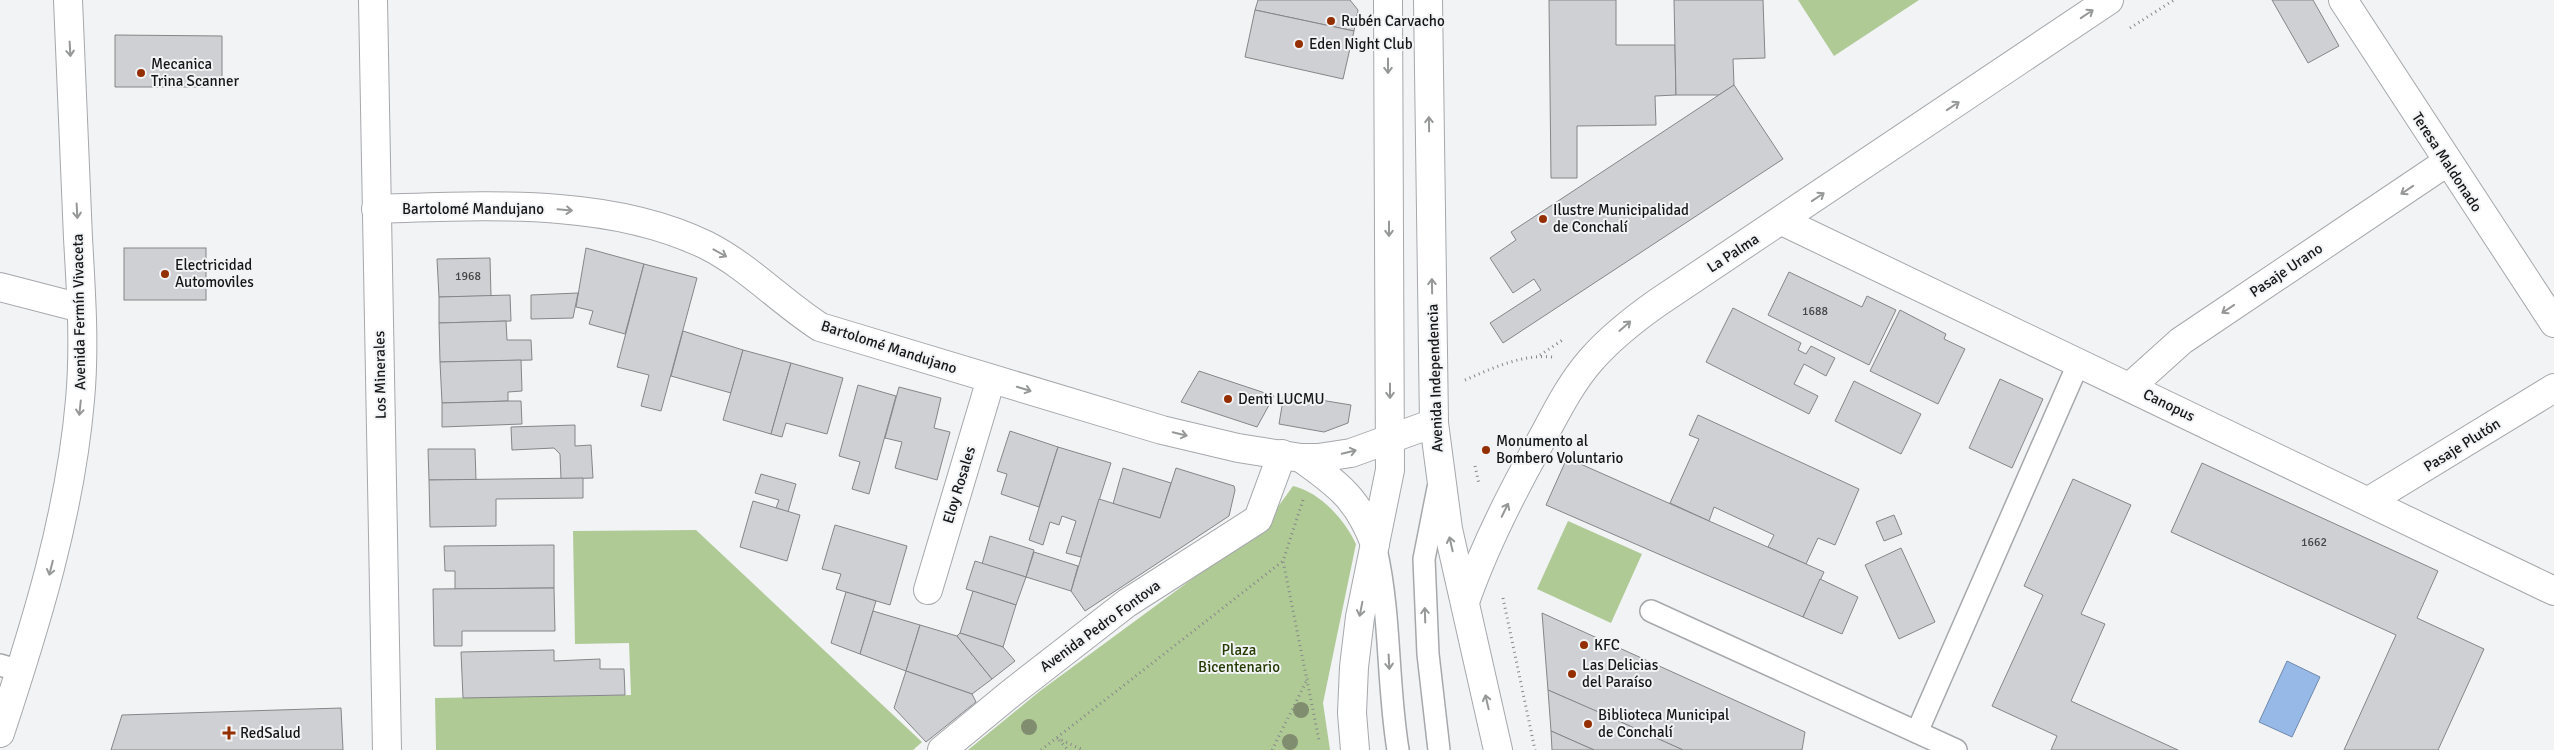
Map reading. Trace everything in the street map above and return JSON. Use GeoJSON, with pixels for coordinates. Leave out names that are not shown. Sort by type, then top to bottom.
{"type":"FeatureCollection","features":[{"type":"Feature","properties":{"kind":"street","name":"Avenida Fermín Vivaceta"},"geometry":{"type":"LineString","coordinates":[[0,733],[10,668],[48,578],[71,472],[81,398],[81,308],[68,0]]}},
{"type":"Feature","properties":{"kind":"street","name":"Los Minerales"},"geometry":{"type":"LineString","coordinates":[[373,0],[387,750]]}},
{"type":"Feature","properties":{"kind":"street"},"geometry":{"type":"LineString","coordinates":[[1355,750],[1352,713],[1354,667],[1360,617],[1390,470],[1388,0]]}},
{"type":"Feature","properties":{"kind":"street","name":"Avenida Independencia"},"geometry":{"type":"LineString","coordinates":[[1428,0],[1433,392],[1439,478],[1448,528],[1498,750]]}},
{"type":"Feature","properties":{"kind":"street","name":"La Palma"},"geometry":{"type":"LineString","coordinates":[[1465,602],[1475,573],[1491,540],[1554,415],[1573,383],[1591,360],[1634,319],[2109,0]]}},
{"type":"Feature","properties":{"kind":"street","name":"Teresa Maldonado"},"geometry":{"type":"LineString","coordinates":[[2343,0],[2447,162],[2554,323]]}},
{"type":"Feature","properties":{"kind":"street","name":"Pasaje Urano"},"geometry":{"type":"LineString","coordinates":[[2131,386],[2181,341],[2447,162]]}},
{"type":"Feature","properties":{"kind":"street","name":"Bartolomé Mandujano"},"geometry":{"type":"LineString","coordinates":[[376,209],[499,206],[569,210],[651,225],[705,245],[727,257],[820,327],[1186,436],[1299,460]]}},
{"type":"Feature","properties":{"kind":"street","name":"Canopus"},"geometry":{"type":"LineString","coordinates":[[1782,221],[2131,386],[2554,591]]}},
{"type":"Feature","properties":{"kind":"street"},"geometry":{"type":"LineString","coordinates":[[0,287],[81,308]]}},
{"type":"Feature","properties":{"kind":"street","name":"Eloy Rosales"},"geometry":{"type":"LineString","coordinates":[[928,590],[991,379]]}},
{"type":"Feature","properties":{"kind":"street","name":"Pasaje Plutón"},"geometry":{"type":"LineString","coordinates":[[2369,502],[2554,388]]}},
{"type":"Feature","properties":{"kind":"street"},"geometry":{"type":"LineString","coordinates":[[1299,460],[1351,453],[1390,437],[1434,423]]}},
{"type":"Feature","properties":{"kind":"street"},"geometry":{"type":"LineString","coordinates":[[1299,460],[1343,490],[1356,505],[1367,524],[1375,544]]}},
{"type":"Feature","properties":{"kind":"street","name":"Avenida Pedro Fontova"},"geometry":{"type":"LineString","coordinates":[[942,750],[1010,694],[1127,603],[1258,519],[1299,460]]}},
{"type":"Feature","properties":{"kind":"lane"},"geometry":{"type":"LineString","coordinates":[[1917,732],[2079,362]]}},
{"type":"Feature","properties":{"kind":"lane"},"geometry":{"type":"LineString","coordinates":[[1439,478],[1424,559],[1428,654],[1439,750]]}},
{"type":"Feature","properties":{"kind":"lane"},"geometry":{"type":"LineString","coordinates":[[1375,544],[1384,582],[1390,684],[1398,750]]}},
{"type":"Feature","properties":{"kind":"lane"},"geometry":{"type":"LineString","coordinates":[[1651,611],[1956,750]]}},
{"type":"Feature","properties":{"kind":"path"},"geometry":{"type":"LineString","coordinates":[[1433,392],[1508,362],[1540,356],[1591,360]]}},
{"type":"Feature","properties":{"kind":"path"},"geometry":{"type":"LineString","coordinates":[[1473,457],[1491,540]]}},
{"type":"Feature","properties":{"kind":"path"},"geometry":{"type":"LineString","coordinates":[[1299,460],[1284,562],[1321,750]]}},
{"type":"Feature","properties":{"kind":"path"},"geometry":{"type":"LineString","coordinates":[[1041,750],[1284,562]]}},
{"type":"Feature","properties":{"kind":"path"},"geometry":{"type":"LineString","coordinates":[[1503,597],[1535,750]]}},
{"type":"Feature","properties":{"kind":"path"},"geometry":{"type":"LineString","coordinates":[[1272,750],[1308,677]]}},
{"type":"Feature","properties":{"kind":"path"},"geometry":{"type":"LineString","coordinates":[[1057,738],[1068,750]]}},
{"type":"Feature","properties":{"kind":"path"},"geometry":{"type":"LineString","coordinates":[[1057,738],[1083,750]]}},
{"type":"Feature","properties":{"kind":"green space"},"geometry":{"type":"Polygon","coordinates":[[[1798,0],[1919,0],[1834,56],[1798,0]]]}},
{"type":"Feature","properties":{"kind":"green space","name":"Plaza Bicentenario"},"geometry":{"type":"Polygon","coordinates":[[[1293,486],[1313,494],[1330,508],[1345,526],[1356,544],[1323,703],[1330,750],[968,750],[1040,691],[1264,526],[1293,486]]]}},
{"type":"Feature","properties":{"kind":"green space"},"geometry":{"type":"Polygon","coordinates":[[[1568,521],[1642,554],[1611,623],[1537,589],[1568,521]]]}},
{"type":"Feature","properties":{"kind":"green space"},"geometry":{"type":"Polygon","coordinates":[[[696,530],[922,742],[913,750],[436,750],[435,698],[631,695],[629,643],[575,644],[573,531],[696,530]]]}},
{"type":"Feature","properties":{"kind":"water"},"geometry":{"type":"Polygon","coordinates":[[[2287,661],[2320,677],[2292,737],[2259,722],[2287,661]]]}},
{"type":"Feature","properties":{"kind":"building","name":"Rubén Carvacho"},"geometry":{"type":"Polygon","coordinates":[[[1258,0],[1350,0],[1358,10],[1354,31],[1255,10],[1258,0]]]}},
{"type":"Feature","properties":{"kind":"building"},"geometry":{"type":"Polygon","coordinates":[[[1549,0],[1616,0],[1616,45],[1675,45],[1676,95],[1655,96],[1656,125],[1577,126],[1577,178],[1551,178],[1549,0]]]}},
{"type":"Feature","properties":{"kind":"building"},"geometry":{"type":"Polygon","coordinates":[[[1674,0],[1763,0],[1765,58],[1733,59],[1734,85],[1719,95],[1676,95],[1674,0]]]}},
{"type":"Feature","properties":{"kind":"building"},"geometry":{"type":"Polygon","coordinates":[[[2272,0],[2313,0],[2339,46],[2308,63],[2272,0]]]}},
{"type":"Feature","properties":{"kind":"building","name":"Eden Night Club"},"geometry":{"type":"Polygon","coordinates":[[[1255,10],[1354,31],[1343,79],[1245,57],[1255,10]]]}},
{"type":"Feature","properties":{"kind":"building"},"geometry":{"type":"Polygon","coordinates":[[[115,35],[222,36],[222,87],[115,87],[115,35]]]}},
{"type":"Feature","properties":{"kind":"building"},"geometry":{"type":"Polygon","coordinates":[[[1734,85],[1783,159],[1503,343],[1490,323],[1541,290],[1534,279],[1513,293],[1490,258],[1516,240],[1511,232],[1734,85]]]}},
{"type":"Feature","properties":{"kind":"building","name":"Electricidad Automoviles"},"geometry":{"type":"Polygon","coordinates":[[[124,248],[206,248],[206,300],[124,300],[124,248]]]}},
{"type":"Feature","properties":{"kind":"building"},"geometry":{"type":"Polygon","coordinates":[[[586,248],[644,264],[625,334],[589,324],[593,311],[576,307],[586,248]]]}},
{"type":"Feature","properties":{"kind":"building"},"geometry":{"type":"Polygon","coordinates":[[[490,258],[491,296],[439,297],[437,259],[490,258]]]}},
{"type":"Feature","properties":{"kind":"building"},"geometry":{"type":"Polygon","coordinates":[[[644,264],[697,278],[661,411],[641,406],[649,375],[617,367],[644,264]]]}},
{"type":"Feature","properties":{"kind":"building"},"geometry":{"type":"Polygon","coordinates":[[[1789,272],[1862,307],[1867,296],[1896,310],[1869,365],[1768,315],[1789,272]]]}},
{"type":"Feature","properties":{"kind":"building"},"geometry":{"type":"Polygon","coordinates":[[[578,293],[573,318],[531,319],[531,295],[578,293]]]}},
{"type":"Feature","properties":{"kind":"building"},"geometry":{"type":"Polygon","coordinates":[[[510,295],[511,321],[439,323],[439,297],[510,295]]]}},
{"type":"Feature","properties":{"kind":"building"},"geometry":{"type":"Polygon","coordinates":[[[1733,308],[1801,343],[1798,350],[1806,354],[1811,346],[1835,358],[1826,376],[1804,364],[1794,384],[1818,396],[1809,414],[1706,362],[1733,308]]]}},
{"type":"Feature","properties":{"kind":"building"},"geometry":{"type":"Polygon","coordinates":[[[1900,310],[1946,334],[1944,339],[1965,349],[1938,404],[1870,371],[1900,310]]]}},
{"type":"Feature","properties":{"kind":"building"},"geometry":{"type":"Polygon","coordinates":[[[506,321],[507,340],[531,340],[532,360],[440,362],[439,323],[506,321]]]}},
{"type":"Feature","properties":{"kind":"building"},"geometry":{"type":"Polygon","coordinates":[[[683,331],[743,350],[731,393],[671,376],[683,331]]]}},
{"type":"Feature","properties":{"kind":"building"},"geometry":{"type":"Polygon","coordinates":[[[743,350],[791,363],[771,434],[723,420],[743,350]]]}},
{"type":"Feature","properties":{"kind":"building"},"geometry":{"type":"Polygon","coordinates":[[[521,360],[522,391],[508,392],[508,401],[442,403],[440,362],[521,360]]]}},
{"type":"Feature","properties":{"kind":"building"},"geometry":{"type":"Polygon","coordinates":[[[791,363],[843,378],[827,434],[786,423],[782,437],[771,434],[791,363]]]}},
{"type":"Feature","properties":{"kind":"building","name":"Denti LUCMU"},"geometry":{"type":"Polygon","coordinates":[[[1199,371],[1274,396],[1257,427],[1181,402],[1199,371]]]}},
{"type":"Feature","properties":{"kind":"building"},"geometry":{"type":"Polygon","coordinates":[[[2000,379],[2043,399],[2012,468],[1969,448],[2000,379]]]}},
{"type":"Feature","properties":{"kind":"building"},"geometry":{"type":"Polygon","coordinates":[[[1854,381],[1921,414],[1901,454],[1835,421],[1854,381]]]}},
{"type":"Feature","properties":{"kind":"building"},"geometry":{"type":"Polygon","coordinates":[[[858,385],[896,396],[869,494],[852,489],[860,462],[839,456],[858,385]]]}},
{"type":"Feature","properties":{"kind":"building"},"geometry":{"type":"Polygon","coordinates":[[[899,387],[941,398],[934,428],[950,432],[937,480],[895,468],[902,442],[885,438],[899,387]]]}},
{"type":"Feature","properties":{"kind":"building"},"geometry":{"type":"Polygon","coordinates":[[[1284,394],[1351,405],[1348,423],[1324,432],[1279,424],[1284,394]]]}},
{"type":"Feature","properties":{"kind":"building"},"geometry":{"type":"Polygon","coordinates":[[[521,401],[522,424],[442,427],[442,403],[521,401]]]}},
{"type":"Feature","properties":{"kind":"building"},"geometry":{"type":"Polygon","coordinates":[[[1698,415],[1859,489],[1835,545],[1818,538],[1806,564],[1768,547],[1774,535],[1714,507],[1709,521],[1670,503],[1699,439],[1689,435],[1698,415]]]}},
{"type":"Feature","properties":{"kind":"building"},"geometry":{"type":"Polygon","coordinates":[[[575,425],[575,446],[591,445],[593,478],[561,479],[560,454],[554,448],[512,450],[511,427],[575,425]]]}},
{"type":"Feature","properties":{"kind":"building"},"geometry":{"type":"Polygon","coordinates":[[[1010,431],[1058,447],[1039,507],[1001,494],[1007,474],[997,471],[1010,431]]]}},
{"type":"Feature","properties":{"kind":"building"},"geometry":{"type":"Polygon","coordinates":[[[1058,447],[1111,463],[1081,557],[1066,553],[1076,521],[1062,516],[1059,525],[1050,522],[1043,545],[1029,540],[1058,447]]]}},
{"type":"Feature","properties":{"kind":"building"},"geometry":{"type":"Polygon","coordinates":[[[428,449],[475,449],[476,480],[429,480],[428,449]]]}},
{"type":"Feature","properties":{"kind":"building"},"geometry":{"type":"Polygon","coordinates":[[[1567,458],[1824,572],[1803,617],[1546,505],[1567,458]]]}},
{"type":"Feature","properties":{"kind":"building"},"geometry":{"type":"Polygon","coordinates":[[[2202,463],[2438,571],[2417,618],[2484,649],[2438,750],[2344,750],[2396,635],[2171,532],[2202,463]]]}},
{"type":"Feature","properties":{"kind":"building"},"geometry":{"type":"Polygon","coordinates":[[[1123,468],[1171,483],[1160,518],[1113,504],[1123,468]]]}},
{"type":"Feature","properties":{"kind":"building"},"geometry":{"type":"Polygon","coordinates":[[[1176,468],[1234,486],[1235,490],[1229,516],[1085,611],[1071,591],[1099,499],[1160,518],[1176,468]]]}},
{"type":"Feature","properties":{"kind":"building"},"geometry":{"type":"Polygon","coordinates":[[[761,474],[796,484],[788,512],[776,508],[779,500],[755,493],[761,474]]]}},
{"type":"Feature","properties":{"kind":"building"},"geometry":{"type":"Polygon","coordinates":[[[583,478],[583,498],[496,499],[496,526],[430,527],[429,480],[583,478]]]}},
{"type":"Feature","properties":{"kind":"building"},"geometry":{"type":"Polygon","coordinates":[[[2073,479],[2131,505],[2081,614],[2105,624],[2071,701],[2178,750],[2051,750],[2057,736],[1992,706],[2043,595],[2024,586],[2073,479]]]}},
{"type":"Feature","properties":{"kind":"building"},"geometry":{"type":"Polygon","coordinates":[[[753,501],[800,515],[787,561],[740,547],[753,501]]]}},
{"type":"Feature","properties":{"kind":"building"},"geometry":{"type":"Polygon","coordinates":[[[1894,515],[1902,534],[1884,541],[1876,522],[1894,515]]]}},
{"type":"Feature","properties":{"kind":"building"},"geometry":{"type":"Polygon","coordinates":[[[835,525],[907,546],[890,605],[836,589],[841,574],[822,569],[835,525]]]}},
{"type":"Feature","properties":{"kind":"building"},"geometry":{"type":"Polygon","coordinates":[[[990,536],[1034,550],[1026,577],[982,564],[990,536]]]}},
{"type":"Feature","properties":{"kind":"building"},"geometry":{"type":"Polygon","coordinates":[[[554,545],[554,588],[455,589],[455,571],[445,571],[444,546],[554,545]]]}},
{"type":"Feature","properties":{"kind":"building"},"geometry":{"type":"Polygon","coordinates":[[[1901,548],[1935,622],[1899,639],[1865,565],[1901,548]]]}},
{"type":"Feature","properties":{"kind":"building"},"geometry":{"type":"Polygon","coordinates":[[[1034,552],[1078,566],[1071,591],[1026,577],[1034,552]]]}},
{"type":"Feature","properties":{"kind":"building"},"geometry":{"type":"Polygon","coordinates":[[[975,561],[1026,577],[1016,605],[966,589],[975,561]]]}},
{"type":"Feature","properties":{"kind":"building"},"geometry":{"type":"Polygon","coordinates":[[[1820,579],[1858,597],[1842,634],[1803,617],[1820,579]]]}},
{"type":"Feature","properties":{"kind":"building"},"geometry":{"type":"Polygon","coordinates":[[[554,588],[555,631],[462,631],[462,646],[434,646],[433,589],[554,588]]]}},
{"type":"Feature","properties":{"kind":"building"},"geometry":{"type":"Polygon","coordinates":[[[973,591],[1016,605],[1003,647],[960,633],[973,591]]]}},
{"type":"Feature","properties":{"kind":"building"},"geometry":{"type":"Polygon","coordinates":[[[846,592],[876,601],[860,654],[831,643],[846,592]]]}},
{"type":"Feature","properties":{"kind":"building"},"geometry":{"type":"Polygon","coordinates":[[[873,611],[920,625],[906,671],[860,654],[873,611]]]}},
{"type":"Feature","properties":{"kind":"building"},"geometry":{"type":"Polygon","coordinates":[[[1542,613],[1805,732],[1802,750],[1683,750],[1548,690],[1542,613]]]}},
{"type":"Feature","properties":{"kind":"building"},"geometry":{"type":"Polygon","coordinates":[[[920,625],[957,636],[992,679],[972,694],[906,671],[920,625]]]}},
{"type":"Feature","properties":{"kind":"building"},"geometry":{"type":"Polygon","coordinates":[[[960,633],[1003,647],[1015,661],[992,679],[957,636],[960,633]]]}},
{"type":"Feature","properties":{"kind":"building"},"geometry":{"type":"Polygon","coordinates":[[[554,650],[554,661],[600,659],[600,669],[624,669],[625,695],[463,698],[461,652],[554,650]]]}},
{"type":"Feature","properties":{"kind":"building"},"geometry":{"type":"Polygon","coordinates":[[[906,671],[972,694],[976,702],[926,742],[894,708],[906,671]]]}},
{"type":"Feature","properties":{"kind":"building","name":"Biblioteca Municipal de Conchalí"},"geometry":{"type":"Polygon","coordinates":[[[1548,690],[1683,750],[1594,750],[1551,731],[1548,690]]]}},
{"type":"Feature","properties":{"kind":"building","name":"RedSalud"},"geometry":{"type":"Polygon","coordinates":[[[341,708],[343,750],[111,750],[122,715],[341,708]]]}},
{"type":"Feature","properties":{"kind":"building"},"geometry":{"type":"Polygon","coordinates":[[[1551,731],[1594,750],[1552,750],[1551,731]]]}},
{"type":"Feature","properties":{"kind":"place","name":"Rubén Carvacho"},"geometry":{"type":"Point","coordinates":[1331,21]}},
{"type":"Feature","properties":{"kind":"place","name":"Eden Night Club"},"geometry":{"type":"Point","coordinates":[1299,44]}},
{"type":"Feature","properties":{"kind":"place","name":"Mecanica Trina Scanner"},"geometry":{"type":"Point","coordinates":[141,73]}},
{"type":"Feature","properties":{"kind":"place","name":"Ilustre Municipalidad de Conchalí"},"geometry":{"type":"Point","coordinates":[1543,219]}},
{"type":"Feature","properties":{"kind":"place","name":"Electricidad Automoviles"},"geometry":{"type":"Point","coordinates":[165,274]}},
{"type":"Feature","properties":{"kind":"place","name":"Denti LUCMU"},"geometry":{"type":"Point","coordinates":[1228,399]}},
{"type":"Feature","properties":{"kind":"place","name":"Monumento al Bombero Voluntario"},"geometry":{"type":"Point","coordinates":[1486,450]}},
{"type":"Feature","properties":{"kind":"place","name":"KFC"},"geometry":{"type":"Point","coordinates":[1584,645]}},
{"type":"Feature","properties":{"kind":"place","name":"Las Delicias del Paraíso"},"geometry":{"type":"Point","coordinates":[1572,674]}},
{"type":"Feature","properties":{"kind":"place","name":"Biblioteca Municipal de Conchalí"},"geometry":{"type":"Point","coordinates":[1588,724]}},
{"type":"Feature","properties":{"kind":"place","name":"RedSalud"},"geometry":{"type":"Point","coordinates":[229,733]}}]}
